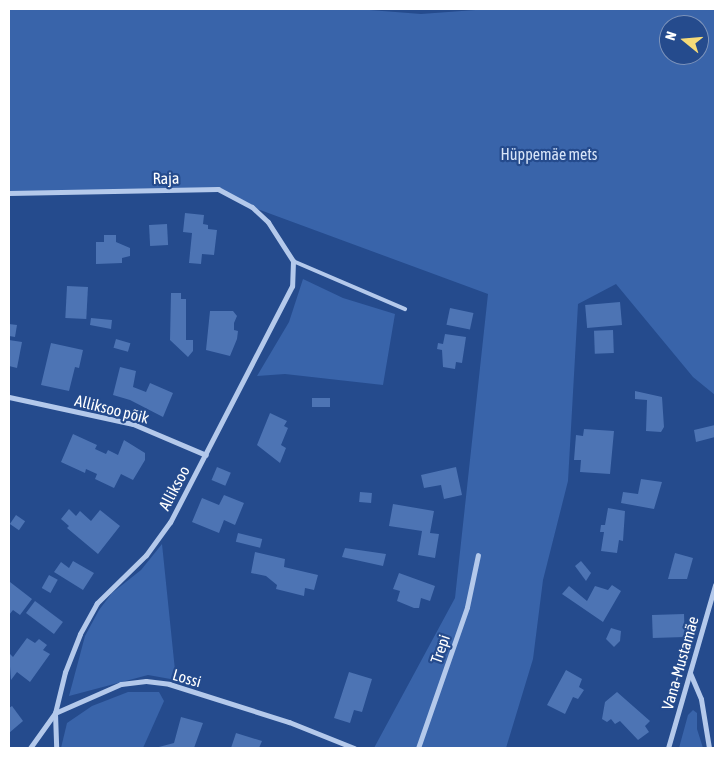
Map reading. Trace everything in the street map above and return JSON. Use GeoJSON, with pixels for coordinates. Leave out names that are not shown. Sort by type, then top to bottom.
{"type":"FeatureCollection","features":[{"type":"Feature","properties":{"kind":"street","name":"Raja"},"geometry":{"type":"LineString","coordinates":[[9,193],[218,189],[252,207],[268,222],[293,261]]}},
{"type":"Feature","properties":{"kind":"street","name":"Alliksoo"},"geometry":{"type":"LineString","coordinates":[[55,713],[71,657],[97,603],[151,548],[170,522],[206,455],[248,367],[292,286],[293,261]]}},
{"type":"Feature","properties":{"kind":"street","name":"Alliksoo põik"},"geometry":{"type":"LineString","coordinates":[[9,397],[133,424],[206,455]]}},
{"type":"Feature","properties":{"kind":"street","name":"Trepi"},"geometry":{"type":"LineString","coordinates":[[418,748],[467,607],[478,555]]}},
{"type":"Feature","properties":{"kind":"street","name":"Vana-Mustamäe"},"geometry":{"type":"LineString","coordinates":[[668,748],[715,585]]}},
{"type":"Feature","properties":{"kind":"street"},"geometry":{"type":"LineString","coordinates":[[690,673],[701,699],[709,748]]}},
{"type":"Feature","properties":{"kind":"street","name":"Lossi"},"geometry":{"type":"LineString","coordinates":[[55,713],[121,684],[146,681],[169,684],[289,722],[354,748]]}},
{"type":"Feature","properties":{"kind":"street"},"geometry":{"type":"LineString","coordinates":[[30,748],[55,713]]}},
{"type":"Feature","properties":{"kind":"street"},"geometry":{"type":"LineString","coordinates":[[55,713],[56,748]]}},
{"type":"Feature","properties":{"kind":"lane"},"geometry":{"type":"LineString","coordinates":[[293,261],[406,309]]}},
{"type":"Feature","properties":{"kind":"green space","name":"Hüppemäe mets"},"geometry":{"type":"Polygon","coordinates":[[[9,9],[357,9],[421,14],[489,9],[715,9],[715,395],[693,377],[616,284],[578,304],[568,481],[543,580],[533,659],[506,748],[374,748],[455,598],[488,294],[252,207],[218,189],[9,193],[9,9]]]}},
{"type":"Feature","properties":{"kind":"green space"},"geometry":{"type":"Polygon","coordinates":[[[303,279],[343,298],[395,314],[383,385],[285,374],[257,376],[289,322],[303,279]]]}},
{"type":"Feature","properties":{"kind":"green space"},"geometry":{"type":"Polygon","coordinates":[[[162,544],[176,680],[148,675],[69,696],[85,636],[99,610],[112,593],[141,570],[162,544]]]}},
{"type":"Feature","properties":{"kind":"green space"},"geometry":{"type":"Polygon","coordinates":[[[128,692],[159,692],[164,701],[143,748],[61,748],[67,723],[92,706],[128,692]]]}},
{"type":"Feature","properties":{"kind":"green space"},"geometry":{"type":"Polygon","coordinates":[[[693,710],[697,713],[697,729],[703,748],[679,748],[688,715],[693,710]]]}},
{"type":"Feature","properties":{"kind":"building"},"geometry":{"type":"Polygon","coordinates":[[[185,213],[204,215],[203,224],[208,225],[208,229],[217,230],[214,255],[202,254],[201,264],[189,263],[192,233],[183,232],[185,213]]]}},
{"type":"Feature","properties":{"kind":"building"},"geometry":{"type":"Polygon","coordinates":[[[167,224],[168,245],[150,246],[149,225],[167,224]]]}},
{"type":"Feature","properties":{"kind":"building"},"geometry":{"type":"Polygon","coordinates":[[[104,235],[116,235],[116,242],[130,248],[130,256],[122,258],[122,263],[96,264],[96,242],[104,242],[104,235]]]}},
{"type":"Feature","properties":{"kind":"building"},"geometry":{"type":"Polygon","coordinates":[[[67,286],[88,287],[86,319],[65,318],[67,286]]]}},
{"type":"Feature","properties":{"kind":"building"},"geometry":{"type":"Polygon","coordinates":[[[171,293],[181,293],[181,299],[186,299],[186,340],[193,340],[193,351],[188,357],[170,340],[171,293]]]}},
{"type":"Feature","properties":{"kind":"building"},"geometry":{"type":"Polygon","coordinates":[[[620,302],[622,325],[587,328],[585,305],[620,302]]]}},
{"type":"Feature","properties":{"kind":"building"},"geometry":{"type":"Polygon","coordinates":[[[450,308],[473,313],[470,330],[446,325],[450,308]]]}},
{"type":"Feature","properties":{"kind":"building"},"geometry":{"type":"Polygon","coordinates":[[[210,311],[233,311],[237,316],[234,330],[238,331],[237,339],[230,356],[206,350],[210,311]]]}},
{"type":"Feature","properties":{"kind":"building"},"geometry":{"type":"Polygon","coordinates":[[[91,318],[112,320],[111,329],[90,325],[91,318]]]}},
{"type":"Feature","properties":{"kind":"building"},"geometry":{"type":"Polygon","coordinates":[[[9,324],[17,325],[15,337],[9,336],[9,324]]]}},
{"type":"Feature","properties":{"kind":"building"},"geometry":{"type":"Polygon","coordinates":[[[613,330],[614,353],[595,354],[594,331],[613,330]]]}},
{"type":"Feature","properties":{"kind":"building"},"geometry":{"type":"Polygon","coordinates":[[[445,334],[466,337],[462,363],[456,362],[455,369],[443,367],[442,350],[437,349],[438,343],[443,344],[445,334]]]}},
{"type":"Feature","properties":{"kind":"building"},"geometry":{"type":"Polygon","coordinates":[[[116,339],[130,343],[128,352],[114,348],[116,339]]]}},
{"type":"Feature","properties":{"kind":"building"},"geometry":{"type":"Polygon","coordinates":[[[9,340],[22,342],[17,368],[9,366],[9,340]]]}},
{"type":"Feature","properties":{"kind":"building"},"geometry":{"type":"Polygon","coordinates":[[[51,343],[83,350],[79,368],[75,367],[69,391],[41,385],[51,343]]]}},
{"type":"Feature","properties":{"kind":"building"},"geometry":{"type":"Polygon","coordinates":[[[120,367],[136,371],[133,387],[146,392],[150,383],[173,393],[163,417],[130,400],[113,395],[120,367]]]}},
{"type":"Feature","properties":{"kind":"building"},"geometry":{"type":"Polygon","coordinates":[[[635,391],[662,397],[664,427],[661,432],[646,431],[647,400],[635,399],[635,391]]]}},
{"type":"Feature","properties":{"kind":"building"},"geometry":{"type":"Polygon","coordinates":[[[312,398],[330,398],[330,407],[312,407],[312,398]]]}},
{"type":"Feature","properties":{"kind":"building"},"geometry":{"type":"Polygon","coordinates":[[[270,413],[287,421],[284,426],[288,428],[281,445],[286,448],[280,463],[257,445],[270,413]]]}},
{"type":"Feature","properties":{"kind":"building"},"geometry":{"type":"Polygon","coordinates":[[[715,425],[715,437],[696,442],[694,430],[715,425]]]}},
{"type":"Feature","properties":{"kind":"building"},"geometry":{"type":"Polygon","coordinates":[[[584,429],[614,431],[610,474],[580,472],[581,460],[574,460],[576,435],[583,436],[584,429]]]}},
{"type":"Feature","properties":{"kind":"building"},"geometry":{"type":"Polygon","coordinates":[[[73,434],[97,445],[95,449],[106,454],[108,450],[118,455],[124,440],[145,453],[145,460],[133,480],[121,474],[114,488],[95,479],[97,474],[86,469],[85,473],[61,462],[73,434]]]}},
{"type":"Feature","properties":{"kind":"building"},"geometry":{"type":"Polygon","coordinates":[[[217,467],[231,473],[225,486],[212,480],[217,467]]]}},
{"type":"Feature","properties":{"kind":"building"},"geometry":{"type":"Polygon","coordinates":[[[456,467],[462,495],[444,499],[441,485],[424,488],[421,475],[456,467]]]}},
{"type":"Feature","properties":{"kind":"building"},"geometry":{"type":"Polygon","coordinates":[[[641,479],[662,482],[654,509],[621,503],[623,492],[638,494],[641,479]]]}},
{"type":"Feature","properties":{"kind":"building"},"geometry":{"type":"Polygon","coordinates":[[[360,492],[372,493],[371,503],[359,502],[360,492]]]}},
{"type":"Feature","properties":{"kind":"building"},"geometry":{"type":"Polygon","coordinates":[[[224,495],[244,503],[235,525],[224,520],[219,533],[192,522],[202,498],[219,505],[224,495]]]}},
{"type":"Feature","properties":{"kind":"building"},"geometry":{"type":"Polygon","coordinates":[[[393,504],[434,511],[430,533],[439,534],[435,558],[418,555],[422,531],[389,526],[393,504]]]}},
{"type":"Feature","properties":{"kind":"building"},"geometry":{"type":"Polygon","coordinates":[[[608,508],[625,511],[623,541],[619,540],[617,553],[601,551],[604,532],[600,532],[601,525],[605,525],[608,508]]]}},
{"type":"Feature","properties":{"kind":"building"},"geometry":{"type":"Polygon","coordinates":[[[69,509],[76,516],[80,511],[91,521],[100,510],[120,526],[98,554],[67,528],[69,526],[61,519],[69,509]]]}},
{"type":"Feature","properties":{"kind":"building"},"geometry":{"type":"Polygon","coordinates":[[[16,515],[25,521],[19,530],[10,524],[16,515]]]}},
{"type":"Feature","properties":{"kind":"building"},"geometry":{"type":"Polygon","coordinates":[[[238,533],[262,539],[260,548],[236,542],[238,533]]]}},
{"type":"Feature","properties":{"kind":"building"},"geometry":{"type":"Polygon","coordinates":[[[345,548],[386,554],[383,566],[342,557],[345,548]]]}},
{"type":"Feature","properties":{"kind":"building"},"geometry":{"type":"Polygon","coordinates":[[[255,552],[285,559],[284,567],[318,575],[314,590],[305,588],[304,596],[276,589],[277,585],[266,576],[251,573],[255,552]]]}},
{"type":"Feature","properties":{"kind":"building"},"geometry":{"type":"Polygon","coordinates":[[[675,553],[693,558],[687,579],[668,579],[675,553]]]}},
{"type":"Feature","properties":{"kind":"building"},"geometry":{"type":"Polygon","coordinates":[[[73,561],[94,573],[83,590],[54,572],[61,562],[69,568],[73,561]]]}},
{"type":"Feature","properties":{"kind":"building"},"geometry":{"type":"Polygon","coordinates":[[[581,561],[591,573],[586,581],[575,566],[581,561]]]}},
{"type":"Feature","properties":{"kind":"building"},"geometry":{"type":"Polygon","coordinates":[[[399,573],[435,586],[430,601],[421,598],[419,608],[414,608],[397,601],[400,591],[393,589],[399,573]]]}},
{"type":"Feature","properties":{"kind":"building"},"geometry":{"type":"Polygon","coordinates":[[[49,575],[58,580],[50,593],[42,588],[49,575]]]}},
{"type":"Feature","properties":{"kind":"building"},"geometry":{"type":"Polygon","coordinates":[[[10,582],[32,599],[20,615],[13,610],[9,615],[10,582]]]}},
{"type":"Feature","properties":{"kind":"building"},"geometry":{"type":"Polygon","coordinates":[[[612,585],[621,591],[603,622],[562,594],[569,586],[587,601],[595,586],[608,590],[612,585]]]}},
{"type":"Feature","properties":{"kind":"building"},"geometry":{"type":"Polygon","coordinates":[[[35,601],[63,622],[54,634],[26,613],[35,601]]]}},
{"type":"Feature","properties":{"kind":"building"},"geometry":{"type":"Polygon","coordinates":[[[684,614],[685,637],[653,638],[652,615],[684,614]]]}},
{"type":"Feature","properties":{"kind":"building"},"geometry":{"type":"Polygon","coordinates":[[[611,628],[621,631],[620,641],[614,647],[606,639],[611,628]]]}},
{"type":"Feature","properties":{"kind":"building"},"geometry":{"type":"Polygon","coordinates":[[[27,638],[35,643],[39,639],[47,645],[43,650],[50,654],[30,682],[17,672],[11,680],[9,653],[13,657],[27,638]]]}},
{"type":"Feature","properties":{"kind":"building"},"geometry":{"type":"Polygon","coordinates":[[[566,670],[582,679],[579,687],[584,690],[578,699],[573,697],[565,714],[547,705],[566,670]]]}},
{"type":"Feature","properties":{"kind":"building"},"geometry":{"type":"Polygon","coordinates":[[[349,672],[372,679],[362,712],[354,710],[350,723],[334,718],[349,672]]]}},
{"type":"Feature","properties":{"kind":"building"},"geometry":{"type":"Polygon","coordinates":[[[617,692],[650,721],[645,726],[649,732],[638,740],[620,721],[615,724],[611,719],[607,722],[602,719],[605,702],[617,692]]]}},
{"type":"Feature","properties":{"kind":"building"},"geometry":{"type":"Polygon","coordinates":[[[12,706],[23,721],[9,733],[9,708],[12,706]]]}},
{"type":"Feature","properties":{"kind":"building"},"geometry":{"type":"Polygon","coordinates":[[[181,717],[203,723],[194,748],[155,748],[174,743],[181,717]]]}},
{"type":"Feature","properties":{"kind":"building"},"geometry":{"type":"Polygon","coordinates":[[[236,733],[262,741],[259,748],[231,748],[236,733]]]}}]}
